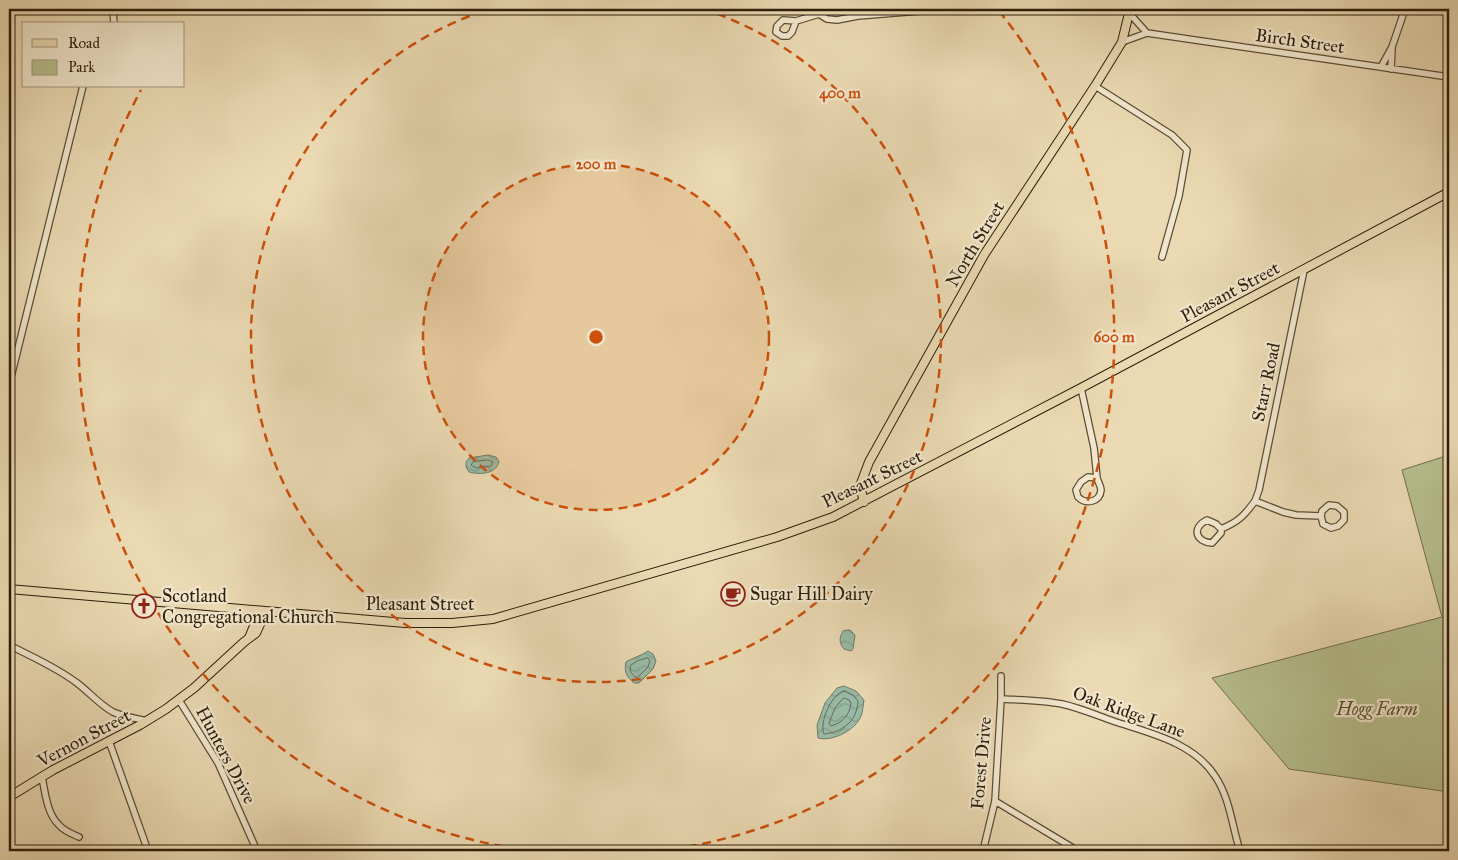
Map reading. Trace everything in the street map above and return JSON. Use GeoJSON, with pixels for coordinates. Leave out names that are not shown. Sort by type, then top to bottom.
{"type":"FeatureCollection","features":[{"type":"Feature","properties":{"kind":"main road","name":"North Street"},"geometry":{"type":"LineString","coordinates":[[864,502],[860,486],[869,462],[984,255],[1122,42],[1128,10]]}},
{"type":"Feature","properties":{"kind":"main road","name":"Pleasant Street"},"geometry":{"type":"LineString","coordinates":[[9,589],[260,614],[405,623],[452,623],[493,619],[777,537],[833,517],[1081,388],[1449,192]]}},
{"type":"Feature","properties":{"kind":"main road"},"geometry":{"type":"LineString","coordinates":[[147,721],[179,700],[253,636],[261,622],[260,614]]}},
{"type":"Feature","properties":{"kind":"main road","name":"Vernon Street"},"geometry":{"type":"LineString","coordinates":[[9,797],[42,777],[147,721]]}},
{"type":"Feature","properties":{"kind":"street"},"geometry":{"type":"LineString","coordinates":[[796,21],[818,12],[827,19],[837,20],[858,16],[945,9]]}},
{"type":"Feature","properties":{"kind":"street"},"geometry":{"type":"LineString","coordinates":[[1381,68],[1392,47],[1406,9]]}},
{"type":"Feature","properties":{"kind":"street"},"geometry":{"type":"LineString","coordinates":[[1128,10],[1147,33]]}},
{"type":"Feature","properties":{"kind":"street"},"geometry":{"type":"LineString","coordinates":[[114,11],[114,22]]}},
{"type":"Feature","properties":{"kind":"street","name":"Birch Street"},"geometry":{"type":"LineString","coordinates":[[1122,42],[1147,33],[1449,77]]}},
{"type":"Feature","properties":{"kind":"street"},"geometry":{"type":"LineString","coordinates":[[1391,69],[1392,47]]}},
{"type":"Feature","properties":{"kind":"street"},"geometry":{"type":"LineString","coordinates":[[1095,86],[1172,135],[1187,150],[1179,196],[1162,257]]}},
{"type":"Feature","properties":{"kind":"street"},"geometry":{"type":"LineString","coordinates":[[9,385],[83,88]]}},
{"type":"Feature","properties":{"kind":"street","name":"Starr Road"},"geometry":{"type":"LineString","coordinates":[[1255,501],[1259,490],[1304,270]]}},
{"type":"Feature","properties":{"kind":"street"},"geometry":{"type":"LineString","coordinates":[[1081,388],[1094,448],[1097,478],[1101,488],[1098,497],[1091,501],[1082,501],[1077,495],[1078,486],[1088,477],[1097,478]]}},
{"type":"Feature","properties":{"kind":"street"},"geometry":{"type":"LineString","coordinates":[[1221,529],[1235,523],[1255,501],[1282,512],[1296,515],[1321,516]]}},
{"type":"Feature","properties":{"kind":"street"},"geometry":{"type":"LineString","coordinates":[[1329,505],[1337,506],[1344,512],[1344,520],[1338,526],[1331,528],[1323,524],[1321,516],[1322,511],[1329,505]]}},
{"type":"Feature","properties":{"kind":"street"},"geometry":{"type":"LineString","coordinates":[[1207,520],[1216,524],[1221,529],[1221,533],[1212,543],[1205,543],[1198,538],[1198,527],[1207,520]]}},
{"type":"Feature","properties":{"kind":"street"},"geometry":{"type":"LineString","coordinates":[[9,646],[46,663],[84,688],[102,705],[113,712],[147,721]]}},
{"type":"Feature","properties":{"kind":"street","name":"Forest Drive"},"geometry":{"type":"LineString","coordinates":[[983,851],[995,801],[1002,699],[1001,676]]}},
{"type":"Feature","properties":{"kind":"street","name":"Oak Ridge Lane"},"geometry":{"type":"LineString","coordinates":[[1002,699],[1051,702],[1071,706],[1150,733],[1187,750],[1205,763],[1220,782],[1229,804],[1240,851]]}},
{"type":"Feature","properties":{"kind":"street","name":"Hunters Drive"},"geometry":{"type":"LineString","coordinates":[[179,700],[218,763],[257,851]]}},
{"type":"Feature","properties":{"kind":"street"},"geometry":{"type":"LineString","coordinates":[[109,741],[148,851]]}},
{"type":"Feature","properties":{"kind":"street"},"geometry":{"type":"LineString","coordinates":[[42,777],[50,811],[55,821],[62,829],[80,837]]}},
{"type":"Feature","properties":{"kind":"street"},"geometry":{"type":"LineString","coordinates":[[995,801],[1078,851]]}},
{"type":"Feature","properties":{"kind":"street"},"geometry":{"type":"LineString","coordinates":[[9,844],[11,851]]}},
{"type":"Feature","properties":{"kind":"green space","name":"Hogg Farm"},"geometry":{"type":"Polygon","coordinates":[[[1449,455],[1449,792],[1289,769],[1212,678],[1442,617],[1402,470],[1449,455]]]}},
{"type":"Feature","properties":{"kind":"water"},"geometry":{"type":"Polygon","coordinates":[[[488,455],[496,457],[499,461],[495,469],[483,473],[469,472],[466,462],[469,458],[488,455]]]}},
{"type":"Feature","properties":{"kind":"water"},"geometry":{"type":"Polygon","coordinates":[[[850,630],[855,635],[851,651],[844,649],[840,643],[843,631],[850,630]]]}},
{"type":"Feature","properties":{"kind":"water"},"geometry":{"type":"Polygon","coordinates":[[[648,651],[653,654],[656,661],[653,669],[639,683],[634,683],[626,674],[626,662],[648,651]]]}},
{"type":"Feature","properties":{"kind":"water"},"geometry":{"type":"Polygon","coordinates":[[[844,686],[856,691],[864,700],[861,716],[854,726],[843,734],[824,739],[818,738],[817,725],[825,703],[837,688],[844,686]]]}},
{"type":"Feature","properties":{"kind":"place","name":"Sugar Hill Dairy"},"geometry":{"type":"Point","coordinates":[733,594]}},
{"type":"Feature","properties":{"kind":"place","name":"Scotland Congregational Church"},"geometry":{"type":"Point","coordinates":[144,606]}}]}
